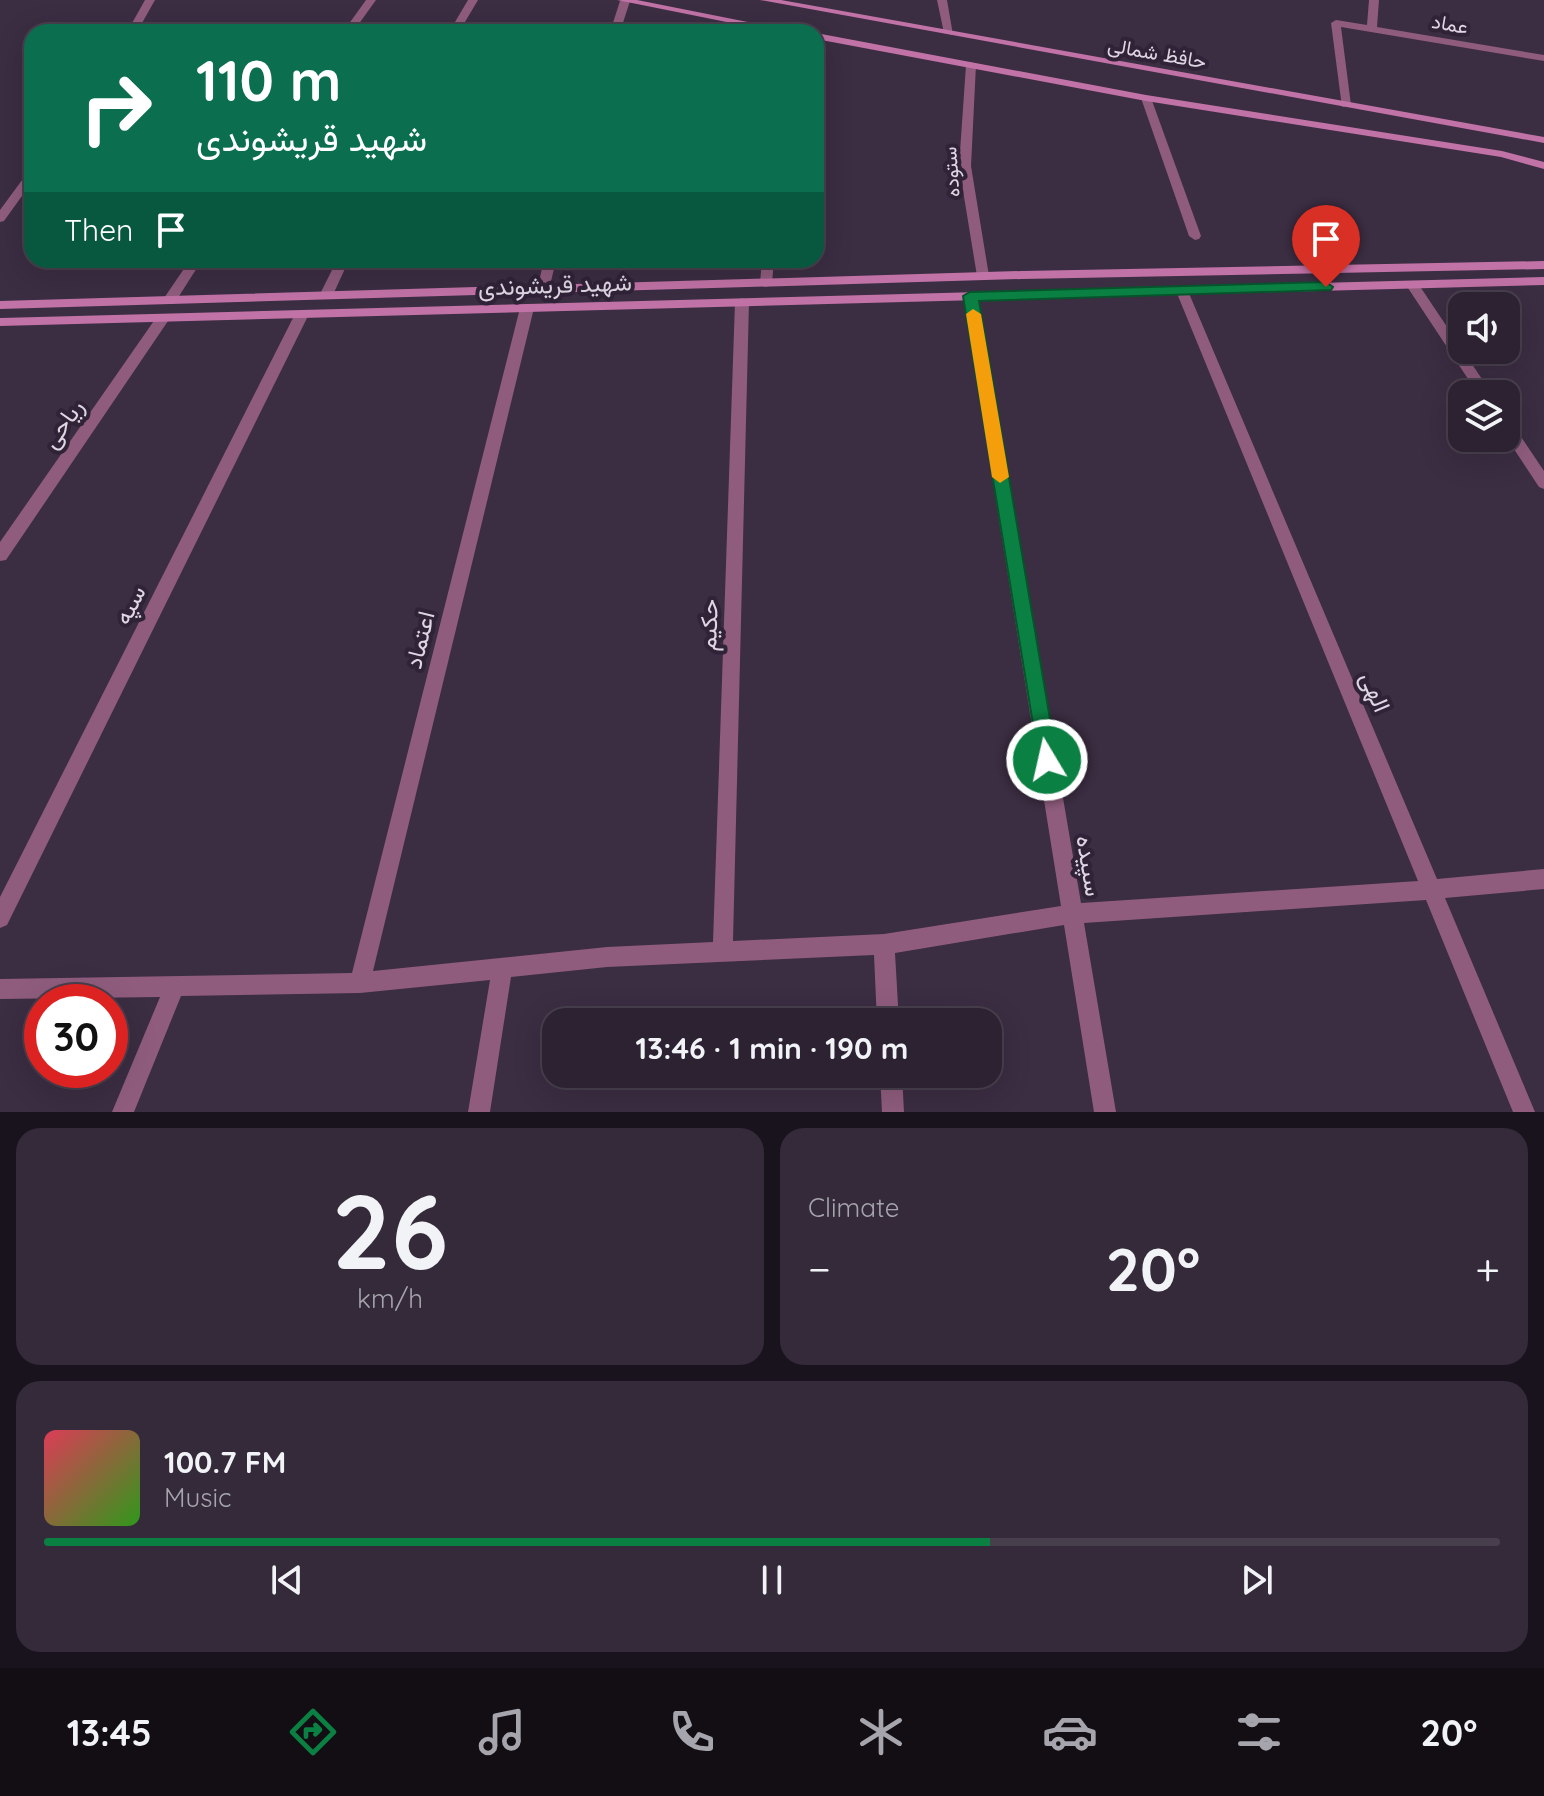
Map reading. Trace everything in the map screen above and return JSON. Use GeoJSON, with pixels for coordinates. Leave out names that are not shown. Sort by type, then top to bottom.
{"type":"FeatureCollection","features":[{"type":"Feature","properties":{"kind":"main road"},"geometry":{"type":"LineString","coordinates":[[624,0],[751,24]]}},
{"type":"Feature","properties":{"kind":"main road","name":"حافظ شمالی"},"geometry":{"type":"LineString","coordinates":[[765,0],[1544,140]]}},
{"type":"Feature","properties":{"kind":"main road","name":"حافظ شمالی"},"geometry":{"type":"LineString","coordinates":[[824,37],[1146,98],[1502,154],[1544,166]]}},
{"type":"Feature","properties":{"kind":"main road","name":"شهید قریشوندی"},"geometry":{"type":"LineString","coordinates":[[0,305],[983,276],[1544,265]]}},
{"type":"Feature","properties":{"kind":"main road","name":"شهید قریشوندی"},"geometry":{"type":"LineString","coordinates":[[0,322],[1544,281]]}},
{"type":"Feature","properties":{"kind":"street"},"geometry":{"type":"LineString","coordinates":[[136,24],[150,0]]}},
{"type":"Feature","properties":{"kind":"street"},"geometry":{"type":"LineString","coordinates":[[354,24],[371,0]]}},
{"type":"Feature","properties":{"kind":"street"},"geometry":{"type":"LineString","coordinates":[[459,24],[473,0]]}},
{"type":"Feature","properties":{"kind":"street"},"geometry":{"type":"LineString","coordinates":[[617,24],[624,0]]}},
{"type":"Feature","properties":{"kind":"street"},"geometry":{"type":"LineString","coordinates":[[942,0],[949,33]]}},
{"type":"Feature","properties":{"kind":"street"},"geometry":{"type":"LineString","coordinates":[[1372,29],[1374,0]]}},
{"type":"Feature","properties":{"kind":"street","name":"عماد"},"geometry":{"type":"LineString","coordinates":[[1346,105],[1336,23],[1544,58]]}},
{"type":"Feature","properties":{"kind":"street","name":"ستوده"},"geometry":{"type":"LineString","coordinates":[[971,65],[965,166],[983,276]]}},
{"type":"Feature","properties":{"kind":"street"},"geometry":{"type":"LineString","coordinates":[[1146,98],[1195,236]]}},
{"type":"Feature","properties":{"kind":"street"},"geometry":{"type":"LineString","coordinates":[[0,218],[24,185]]}},
{"type":"Feature","properties":{"kind":"street"},"geometry":{"type":"LineString","coordinates":[[169,301],[191,268]]}},
{"type":"Feature","properties":{"kind":"street"},"geometry":{"type":"LineString","coordinates":[[326,296],[339,268]]}},
{"type":"Feature","properties":{"kind":"street"},"geometry":{"type":"LineString","coordinates":[[543,290],[548,268]]}},
{"type":"Feature","properties":{"kind":"street"},"geometry":{"type":"LineString","coordinates":[[766,283],[767,268]]}},
{"type":"Feature","properties":{"kind":"street"},"geometry":{"type":"LineString","coordinates":[[1412,285],[1476,380]]}},
{"type":"Feature","properties":{"kind":"street","name":"الهی"},"geometry":{"type":"LineString","coordinates":[[1182,291],[1524,1112]]}},
{"type":"Feature","properties":{"kind":"street","name":"سپیده"},"geometry":{"type":"LineString","coordinates":[[970,296],[1105,1112]]}},
{"type":"Feature","properties":{"kind":"street","name":"حکیم"},"geometry":{"type":"LineString","coordinates":[[723,949],[742,302]]}},
{"type":"Feature","properties":{"kind":"street","name":"اعتماد"},"geometry":{"type":"LineString","coordinates":[[360,983],[527,308]]}},
{"type":"Feature","properties":{"kind":"street","name":"سپه"},"geometry":{"type":"LineString","coordinates":[[0,918],[302,314]]}},
{"type":"Feature","properties":{"kind":"street","name":"ریاحی"},"geometry":{"type":"LineString","coordinates":[[0,555],[163,318]]}},
{"type":"Feature","properties":{"kind":"street"},"geometry":{"type":"LineString","coordinates":[[1520,447],[1544,483]]}},
{"type":"Feature","properties":{"kind":"street"},"geometry":{"type":"LineString","coordinates":[[0,989],[360,983],[723,949],[884,944],[1073,914],[1378,895],[1544,879]]}},
{"type":"Feature","properties":{"kind":"street"},"geometry":{"type":"LineString","coordinates":[[884,944],[887,1008]]}},
{"type":"Feature","properties":{"kind":"street"},"geometry":{"type":"LineString","coordinates":[[479,1112],[502,968]]}},
{"type":"Feature","properties":{"kind":"street"},"geometry":{"type":"LineString","coordinates":[[123,1112],[175,986]]}},
{"type":"Feature","properties":{"kind":"street"},"geometry":{"type":"LineString","coordinates":[[892,1088],[893,1112]]}},
{"type":"Feature","properties":{"kind":"slow traffic"},"geometry":{"type":"LineString","coordinates":[[973,314],[1000,477]]}},
{"type":"Feature","properties":{"kind":"route"},"geometry":{"type":"LineString","coordinates":[[1047,760],[970,296],[1326,287]]}}]}
